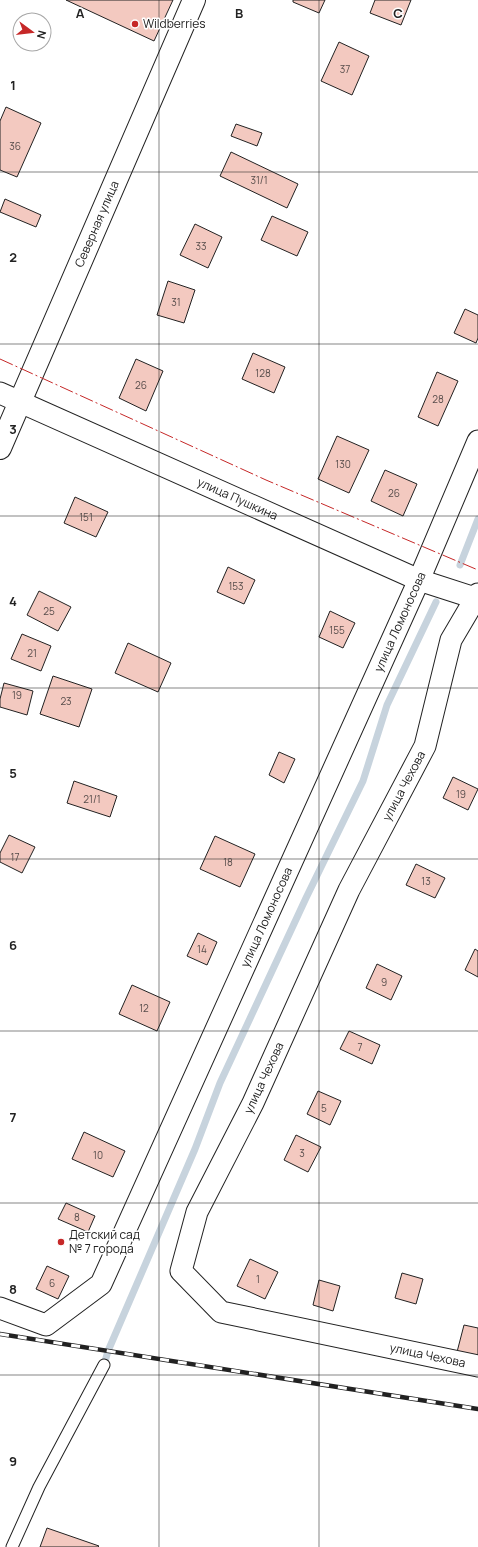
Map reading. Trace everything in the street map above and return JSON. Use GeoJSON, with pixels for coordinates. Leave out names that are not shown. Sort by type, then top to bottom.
{"type":"FeatureCollection","features":[{"type":"Feature","properties":{"kind":"main road","name":"Северная улица"},"geometry":{"type":"LineString","coordinates":[[0,448],[194,0]]}},
{"type":"Feature","properties":{"kind":"street","name":"улица Пушкина"},"geometry":{"type":"LineString","coordinates":[[0,393],[419,580],[477,597]]}},
{"type":"Feature","properties":{"kind":"street","name":"улица Ломоносова"},"geometry":{"type":"LineString","coordinates":[[0,1308],[46,1325],[101,1284],[419,580],[478,441]]}},
{"type":"Feature","properties":{"kind":"street","name":"улица Чехова"},"geometry":{"type":"LineString","coordinates":[[477,597],[451,640],[425,746],[349,890],[253,1103],[197,1212],[181,1271],[221,1312],[478,1366]]}},
{"type":"Feature","properties":{"kind":"lane"},"geometry":{"type":"LineString","coordinates":[[12,1547],[39,1487],[104,1364]]}},
{"type":"Feature","properties":{"kind":"building"},"geometry":{"type":"Polygon","coordinates":[[[66,0],[173,0],[154,41],[66,0]]]}},
{"type":"Feature","properties":{"kind":"building"},"geometry":{"type":"Polygon","coordinates":[[[293,0],[325,0],[319,13],[293,2],[293,0]]]}},
{"type":"Feature","properties":{"kind":"building"},"geometry":{"type":"Polygon","coordinates":[[[375,0],[411,0],[401,25],[370,13],[375,0]]]}},
{"type":"Feature","properties":{"kind":"building"},"geometry":{"type":"Polygon","coordinates":[[[339,42],[369,56],[352,95],[321,81],[339,42]]]}},
{"type":"Feature","properties":{"kind":"building"},"geometry":{"type":"Polygon","coordinates":[[[6,107],[41,123],[17,177],[0,170],[0,121],[6,107]]]}},
{"type":"Feature","properties":{"kind":"building"},"geometry":{"type":"Polygon","coordinates":[[[236,124],[262,133],[257,146],[231,136],[236,124]]]}},
{"type":"Feature","properties":{"kind":"building"},"geometry":{"type":"Polygon","coordinates":[[[231,152],[298,184],[287,208],[220,176],[231,152]]]}},
{"type":"Feature","properties":{"kind":"building"},"geometry":{"type":"Polygon","coordinates":[[[5,199],[41,215],[36,227],[0,212],[5,199]]]}},
{"type":"Feature","properties":{"kind":"building"},"geometry":{"type":"Polygon","coordinates":[[[272,216],[308,232],[297,256],[261,240],[272,216]]]}},
{"type":"Feature","properties":{"kind":"building"},"geometry":{"type":"Polygon","coordinates":[[[195,224],[222,237],[208,268],[180,255],[195,224]]]}},
{"type":"Feature","properties":{"kind":"building"},"geometry":{"type":"Polygon","coordinates":[[[168,281],[195,290],[184,323],[157,315],[168,281]]]}},
{"type":"Feature","properties":{"kind":"building"},"geometry":{"type":"Polygon","coordinates":[[[465,309],[478,315],[478,338],[476,343],[454,333],[465,309]]]}},
{"type":"Feature","properties":{"kind":"building"},"geometry":{"type":"Polygon","coordinates":[[[253,353],[285,367],[274,393],[242,379],[253,353]]]}},
{"type":"Feature","properties":{"kind":"building"},"geometry":{"type":"Polygon","coordinates":[[[136,359],[163,371],[146,411],[119,398],[136,359]]]}},
{"type":"Feature","properties":{"kind":"building"},"geometry":{"type":"Polygon","coordinates":[[[437,372],[458,381],[438,426],[418,417],[437,372]]]}},
{"type":"Feature","properties":{"kind":"building"},"geometry":{"type":"Polygon","coordinates":[[[337,436],[369,450],[349,493],[318,479],[337,436]]]}},
{"type":"Feature","properties":{"kind":"building"},"geometry":{"type":"Polygon","coordinates":[[[385,470],[417,484],[403,516],[371,501],[385,470]]]}},
{"type":"Feature","properties":{"kind":"building"},"geometry":{"type":"Polygon","coordinates":[[[75,497],[108,512],[96,537],[64,523],[75,497]]]}},
{"type":"Feature","properties":{"kind":"building"},"geometry":{"type":"Polygon","coordinates":[[[228,567],[255,580],[244,604],[217,592],[228,567]]]}},
{"type":"Feature","properties":{"kind":"building"},"geometry":{"type":"Polygon","coordinates":[[[39,591],[71,607],[58,631],[27,615],[39,591]]]}},
{"type":"Feature","properties":{"kind":"building"},"geometry":{"type":"Polygon","coordinates":[[[330,611],[355,623],[343,648],[319,637],[330,611]]]}},
{"type":"Feature","properties":{"kind":"building"},"geometry":{"type":"Polygon","coordinates":[[[22,634],[51,646],[41,671],[11,659],[22,634]]]}},
{"type":"Feature","properties":{"kind":"building"},"geometry":{"type":"Polygon","coordinates":[[[128,643],[171,663],[158,692],[115,673],[128,643]]]}},
{"type":"Feature","properties":{"kind":"building"},"geometry":{"type":"Polygon","coordinates":[[[53,676],[92,689],[79,727],[40,714],[53,676]]]}},
{"type":"Feature","properties":{"kind":"building"},"geometry":{"type":"Polygon","coordinates":[[[4,683],[33,691],[27,715],[0,707],[0,699],[4,683]]]}},
{"type":"Feature","properties":{"kind":"building"},"geometry":{"type":"Polygon","coordinates":[[[279,752],[295,759],[284,783],[269,775],[279,752]]]}},
{"type":"Feature","properties":{"kind":"building"},"geometry":{"type":"Polygon","coordinates":[[[453,777],[478,789],[468,810],[443,798],[453,777]]]}},
{"type":"Feature","properties":{"kind":"building"},"geometry":{"type":"Polygon","coordinates":[[[74,781],[117,796],[110,817],[67,803],[74,781]]]}},
{"type":"Feature","properties":{"kind":"building"},"geometry":{"type":"Polygon","coordinates":[[[9,835],[35,847],[22,873],[0,862],[0,853],[9,835]]]}},
{"type":"Feature","properties":{"kind":"building"},"geometry":{"type":"Polygon","coordinates":[[[215,836],[255,854],[240,887],[200,869],[215,836]]]}},
{"type":"Feature","properties":{"kind":"building"},"geometry":{"type":"Polygon","coordinates":[[[416,864],[445,878],[435,898],[406,885],[416,864]]]}},
{"type":"Feature","properties":{"kind":"building"},"geometry":{"type":"Polygon","coordinates":[[[198,933],[217,942],[207,965],[187,956],[198,933]]]}},
{"type":"Feature","properties":{"kind":"building"},"geometry":{"type":"Polygon","coordinates":[[[475,949],[478,951],[478,977],[465,970],[475,949]]]}},
{"type":"Feature","properties":{"kind":"building"},"geometry":{"type":"Polygon","coordinates":[[[377,964],[402,976],[391,1000],[366,988],[377,964]]]}},
{"type":"Feature","properties":{"kind":"building"},"geometry":{"type":"Polygon","coordinates":[[[132,985],[170,1002],[157,1031],[119,1014],[132,985]]]}},
{"type":"Feature","properties":{"kind":"building"},"geometry":{"type":"Polygon","coordinates":[[[349,1031],[380,1045],[372,1064],[340,1049],[349,1031]]]}},
{"type":"Feature","properties":{"kind":"building"},"geometry":{"type":"Polygon","coordinates":[[[318,1091],[341,1101],[330,1125],[307,1114],[318,1091]]]}},
{"type":"Feature","properties":{"kind":"building"},"geometry":{"type":"Polygon","coordinates":[[[84,1132],[125,1151],[113,1177],[72,1159],[84,1132]]]}},
{"type":"Feature","properties":{"kind":"building"},"geometry":{"type":"Polygon","coordinates":[[[296,1135],[321,1147],[308,1172],[284,1160],[296,1135]]]}},
{"type":"Feature","properties":{"kind":"building"},"geometry":{"type":"Polygon","coordinates":[[[66,1203],[95,1216],[88,1232],[58,1219],[66,1203]]]}},
{"type":"Feature","properties":{"kind":"building"},"geometry":{"type":"Polygon","coordinates":[[[250,1259],[278,1272],[265,1299],[237,1286],[250,1259]]]}},
{"type":"Feature","properties":{"kind":"building"},"geometry":{"type":"Polygon","coordinates":[[[47,1266],[69,1276],[58,1299],[36,1289],[47,1266]]]}},
{"type":"Feature","properties":{"kind":"building"},"geometry":{"type":"Polygon","coordinates":[[[402,1273],[423,1279],[416,1304],[395,1298],[402,1273]]]}},
{"type":"Feature","properties":{"kind":"building"},"geometry":{"type":"Polygon","coordinates":[[[319,1280],[340,1286],[333,1311],[313,1305],[319,1280]]]}},
{"type":"Feature","properties":{"kind":"building"},"geometry":{"type":"Polygon","coordinates":[[[464,1325],[478,1328],[478,1358],[457,1352],[464,1325]]]}},
{"type":"Feature","properties":{"kind":"building"},"geometry":{"type":"Polygon","coordinates":[[[47,1528],[99,1546],[40,1547],[47,1528]]]}},
{"type":"Feature","properties":{"kind":"waterway"},"geometry":{"type":"LineString","coordinates":[[460,565],[478,519]]}},
{"type":"Feature","properties":{"kind":"waterway"},"geometry":{"type":"LineString","coordinates":[[104,1365],[108,1351],[195,1149],[220,1083],[306,898],[363,781],[387,705],[436,602]]}},
{"type":"Feature","properties":{"kind":"railway"},"geometry":{"type":"LineString","coordinates":[[0,1334],[478,1409]]}},
{"type":"Feature","properties":{"kind":"power"},"geometry":{"type":"LineString","coordinates":[[0,359],[266,480],[478,570]]}},
{"type":"Feature","properties":{"kind":"place","name":"Wildberries"},"geometry":{"type":"Point","coordinates":[135,24]}},
{"type":"Feature","properties":{"kind":"place","name":"Детский сад № 7 города"},"geometry":{"type":"Point","coordinates":[61,1242]}}]}
